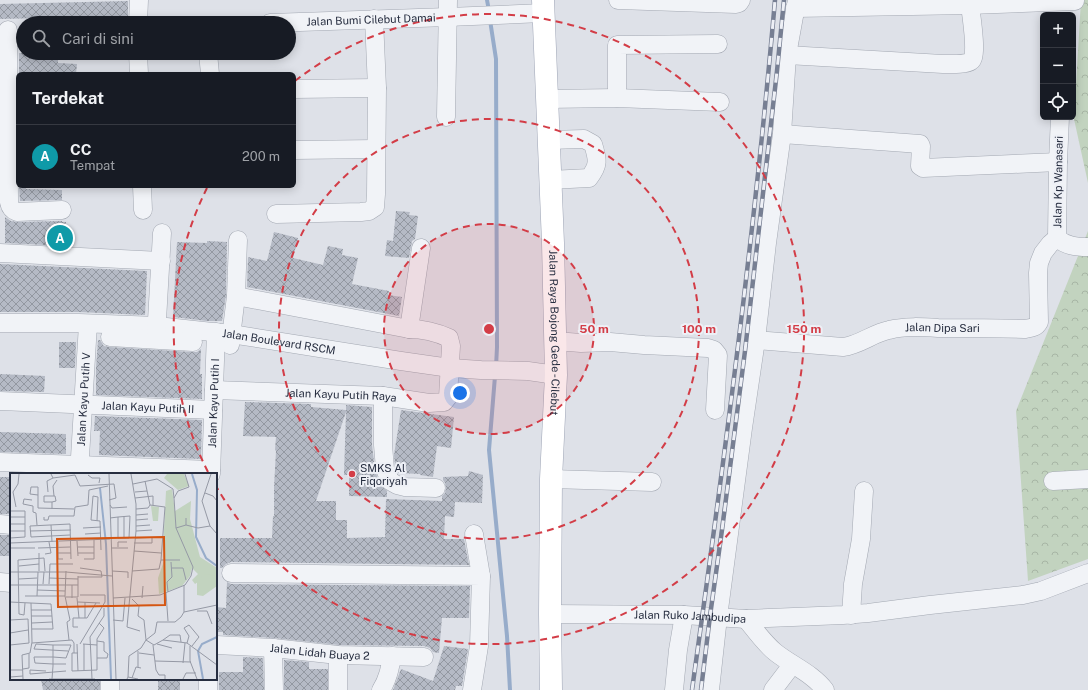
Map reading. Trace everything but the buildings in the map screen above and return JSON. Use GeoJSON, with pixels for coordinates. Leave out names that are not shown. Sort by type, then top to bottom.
{"type":"FeatureCollection","features":[{"type":"Feature","properties":{"kind":"main road","name":"Jalan Raya Bojong Gede - Cilebut"},"geometry":{"type":"LineString","coordinates":[[543,7],[556,380],[551,479],[551,690]]}},
{"type":"Feature","properties":{"kind":"street"},"geometry":{"type":"LineString","coordinates":[[138,16],[139,0]]}},
{"type":"Feature","properties":{"kind":"street"},"geometry":{"type":"LineString","coordinates":[[618,0],[685,1],[736,4],[741,0]]}},
{"type":"Feature","properties":{"kind":"street"},"geometry":{"type":"LineString","coordinates":[[710,690],[718,617],[756,340],[767,243],[782,134],[787,55],[796,4],[1074,6]]}},
{"type":"Feature","properties":{"kind":"street"},"geometry":{"type":"LineString","coordinates":[[787,55],[943,64],[970,62],[972,61],[974,54],[970,5]]}},
{"type":"Feature","properties":{"kind":"street","name":"Jalan Bumi Cilebut Damai"},"geometry":{"type":"LineString","coordinates":[[296,22],[374,19],[454,11],[512,14],[543,7]]}},
{"type":"Feature","properties":{"kind":"street"},"geometry":{"type":"LineString","coordinates":[[446,117],[454,11]]}},
{"type":"Feature","properties":{"kind":"street"},"geometry":{"type":"LineString","coordinates":[[276,214],[361,212],[369,211],[375,207],[377,88],[374,19]]}},
{"type":"Feature","properties":{"kind":"street"},"geometry":{"type":"LineString","coordinates":[[10,30],[9,89],[14,146],[9,202],[10,207],[17,212],[62,210]]}},
{"type":"Feature","properties":{"kind":"street"},"geometry":{"type":"LineString","coordinates":[[617,98],[617,45],[718,44]]}},
{"type":"Feature","properties":{"kind":"street"},"geometry":{"type":"LineString","coordinates":[[138,60],[139,72]]}},
{"type":"Feature","properties":{"kind":"street"},"geometry":{"type":"LineString","coordinates":[[209,60],[210,72]]}},
{"type":"Feature","properties":{"kind":"street"},"geometry":{"type":"LineString","coordinates":[[296,89],[377,88]]}},
{"type":"Feature","properties":{"kind":"street"},"geometry":{"type":"LineString","coordinates":[[546,99],[617,98],[720,102]]}},
{"type":"Feature","properties":{"kind":"street","name":"Jalan Kp Wanasari"},"geometry":{"type":"LineString","coordinates":[[1060,120],[1058,162],[1058,238],[1067,244],[1088,248]]}},
{"type":"Feature","properties":{"kind":"street"},"geometry":{"type":"LineString","coordinates":[[782,134],[919,143],[921,146],[920,166],[923,168],[1058,162]]}},
{"type":"Feature","properties":{"kind":"street"},"geometry":{"type":"LineString","coordinates":[[548,140],[584,140],[593,144],[597,157],[596,169],[588,178],[550,180]]}},
{"type":"Feature","properties":{"kind":"street"},"geometry":{"type":"LineString","coordinates":[[296,150],[376,149]]}},
{"type":"Feature","properties":{"kind":"street"},"geometry":{"type":"LineString","coordinates":[[142,188],[143,210]]}},
{"type":"Feature","properties":{"kind":"street"},"geometry":{"type":"LineString","coordinates":[[156,333],[162,233]]}},
{"type":"Feature","properties":{"kind":"street","name":"Jalan Dipa Sari"},"geometry":{"type":"LineString","coordinates":[[756,340],[843,347],[859,343],[880,332],[890,329],[915,327],[1034,328],[1039,322],[1039,263],[1050,244],[1058,238]]}},
{"type":"Feature","properties":{"kind":"street","name":"Jalan Kayu Putih I"},"geometry":{"type":"LineString","coordinates":[[211,472],[214,390],[223,339],[236,296],[238,240]]}},
{"type":"Feature","properties":{"kind":"street"},"geometry":{"type":"LineString","coordinates":[[409,329],[421,248]]}},
{"type":"Feature","properties":{"kind":"street"},"geometry":{"type":"LineString","coordinates":[[0,253],[161,260]]}},
{"type":"Feature","properties":{"kind":"street"},"geometry":{"type":"LineString","coordinates":[[236,296],[409,329],[438,332],[449,338],[451,346],[449,374]]}},
{"type":"Feature","properties":{"kind":"street","name":"Jalan Boulevard RSCM"},"geometry":{"type":"LineString","coordinates":[[0,323],[223,339],[449,374],[480,376],[528,376],[556,380]]}},
{"type":"Feature","properties":{"kind":"street","name":"Jalan Boulevard RSCM"},"geometry":{"type":"LineString","coordinates":[[0,335],[88,329]]}},
{"type":"Feature","properties":{"kind":"street","name":"Jalan Kayu Putih V"},"geometry":{"type":"LineString","coordinates":[[80,470],[88,329]]}},
{"type":"Feature","properties":{"kind":"street"},"geometry":{"type":"LineString","coordinates":[[555,341],[580,343],[610,342],[708,348],[714,350],[718,355],[715,410]]}},
{"type":"Feature","properties":{"kind":"street","name":"Jalan Kayu Putih Raya"},"geometry":{"type":"LineString","coordinates":[[214,390],[383,396],[429,403],[444,402],[448,397],[449,374]]}},
{"type":"Feature","properties":{"kind":"street"},"geometry":{"type":"LineString","coordinates":[[383,396],[383,445],[385,469],[390,481],[405,487],[436,488]]}},
{"type":"Feature","properties":{"kind":"street","name":"Jalan Kayu Putih II"},"geometry":{"type":"LineString","coordinates":[[0,401],[213,410]]}},
{"type":"Feature","properties":{"kind":"street"},"geometry":{"type":"LineString","coordinates":[[0,462],[80,470],[211,472]]}},
{"type":"Feature","properties":{"kind":"street"},"geometry":{"type":"LineString","coordinates":[[551,479],[652,482]]}},
{"type":"Feature","properties":{"kind":"street"},"geometry":{"type":"LineString","coordinates":[[1053,481],[1088,479]]}},
{"type":"Feature","properties":{"kind":"street"},"geometry":{"type":"LineString","coordinates":[[851,614],[861,539],[864,491]]}},
{"type":"Feature","properties":{"kind":"street"},"geometry":{"type":"LineString","coordinates":[[0,524],[10,525]]}},
{"type":"Feature","properties":{"kind":"street"},"geometry":{"type":"LineString","coordinates":[[472,690],[479,646],[480,576],[474,534]]}},
{"type":"Feature","properties":{"kind":"street"},"geometry":{"type":"LineString","coordinates":[[746,619],[851,614],[1023,594],[1041,591],[1088,573]]}},
{"type":"Feature","properties":{"kind":"street"},"geometry":{"type":"LineString","coordinates":[[231,574],[480,576]]}},
{"type":"Feature","properties":{"kind":"street"},"geometry":{"type":"LineString","coordinates":[[0,582],[10,583]]}},
{"type":"Feature","properties":{"kind":"street","name":"Jalan Ruko Jambudipa"},"geometry":{"type":"LineString","coordinates":[[550,614],[684,615],[746,619],[774,652],[816,680],[825,690]]}},
{"type":"Feature","properties":{"kind":"street"},"geometry":{"type":"LineString","coordinates":[[674,690],[678,650],[684,615]]}},
{"type":"Feature","properties":{"kind":"street","name":"Jalan Lidah Buaya 2"},"geometry":{"type":"LineString","coordinates":[[217,644],[338,655],[424,658]]}},
{"type":"Feature","properties":{"kind":"street"},"geometry":{"type":"LineString","coordinates":[[273,648],[274,690]]}},
{"type":"Feature","properties":{"kind":"street"},"geometry":{"type":"LineString","coordinates":[[338,655],[338,690]]}},
{"type":"Feature","properties":{"kind":"street"},"geometry":{"type":"LineString","coordinates":[[381,690],[385,684],[389,672],[392,656]]}},
{"type":"Feature","properties":{"kind":"street"},"geometry":{"type":"LineString","coordinates":[[773,690],[792,665]]}},
{"type":"Feature","properties":{"kind":"green space"},"geometry":{"type":"Polygon","coordinates":[[[1081,0],[1088,0],[1088,183],[1074,120],[1076,120],[1076,85],[1081,0]]]}},
{"type":"Feature","properties":{"kind":"green space"},"geometry":{"type":"Polygon","coordinates":[[[1088,231],[1088,559],[1028,581],[1016,411],[1088,231]]]}},
{"type":"Feature","properties":{"kind":"waterway"},"geometry":{"type":"LineString","coordinates":[[487,0],[489,11]]}},
{"type":"Feature","properties":{"kind":"waterway"},"geometry":{"type":"LineString","coordinates":[[490,20],[496,59],[496,367]]}},
{"type":"Feature","properties":{"kind":"waterway"},"geometry":{"type":"LineString","coordinates":[[495,376],[489,450],[507,636],[510,690]]}},
{"type":"Feature","properties":{"kind":"railway"},"geometry":{"type":"LineString","coordinates":[[692,690],[727,432],[748,259],[775,0]]}},
{"type":"Feature","properties":{"kind":"railway"},"geometry":{"type":"LineString","coordinates":[[701,690],[745,351],[784,0]]}},
{"type":"Feature","properties":{"kind":"place","name":"CC"},"geometry":{"type":"Point","coordinates":[60,238]}},
{"type":"Feature","properties":{"kind":"place","name":"SMKS Al Fiqoriyah"},"geometry":{"type":"Point","coordinates":[352,474]}}]}
